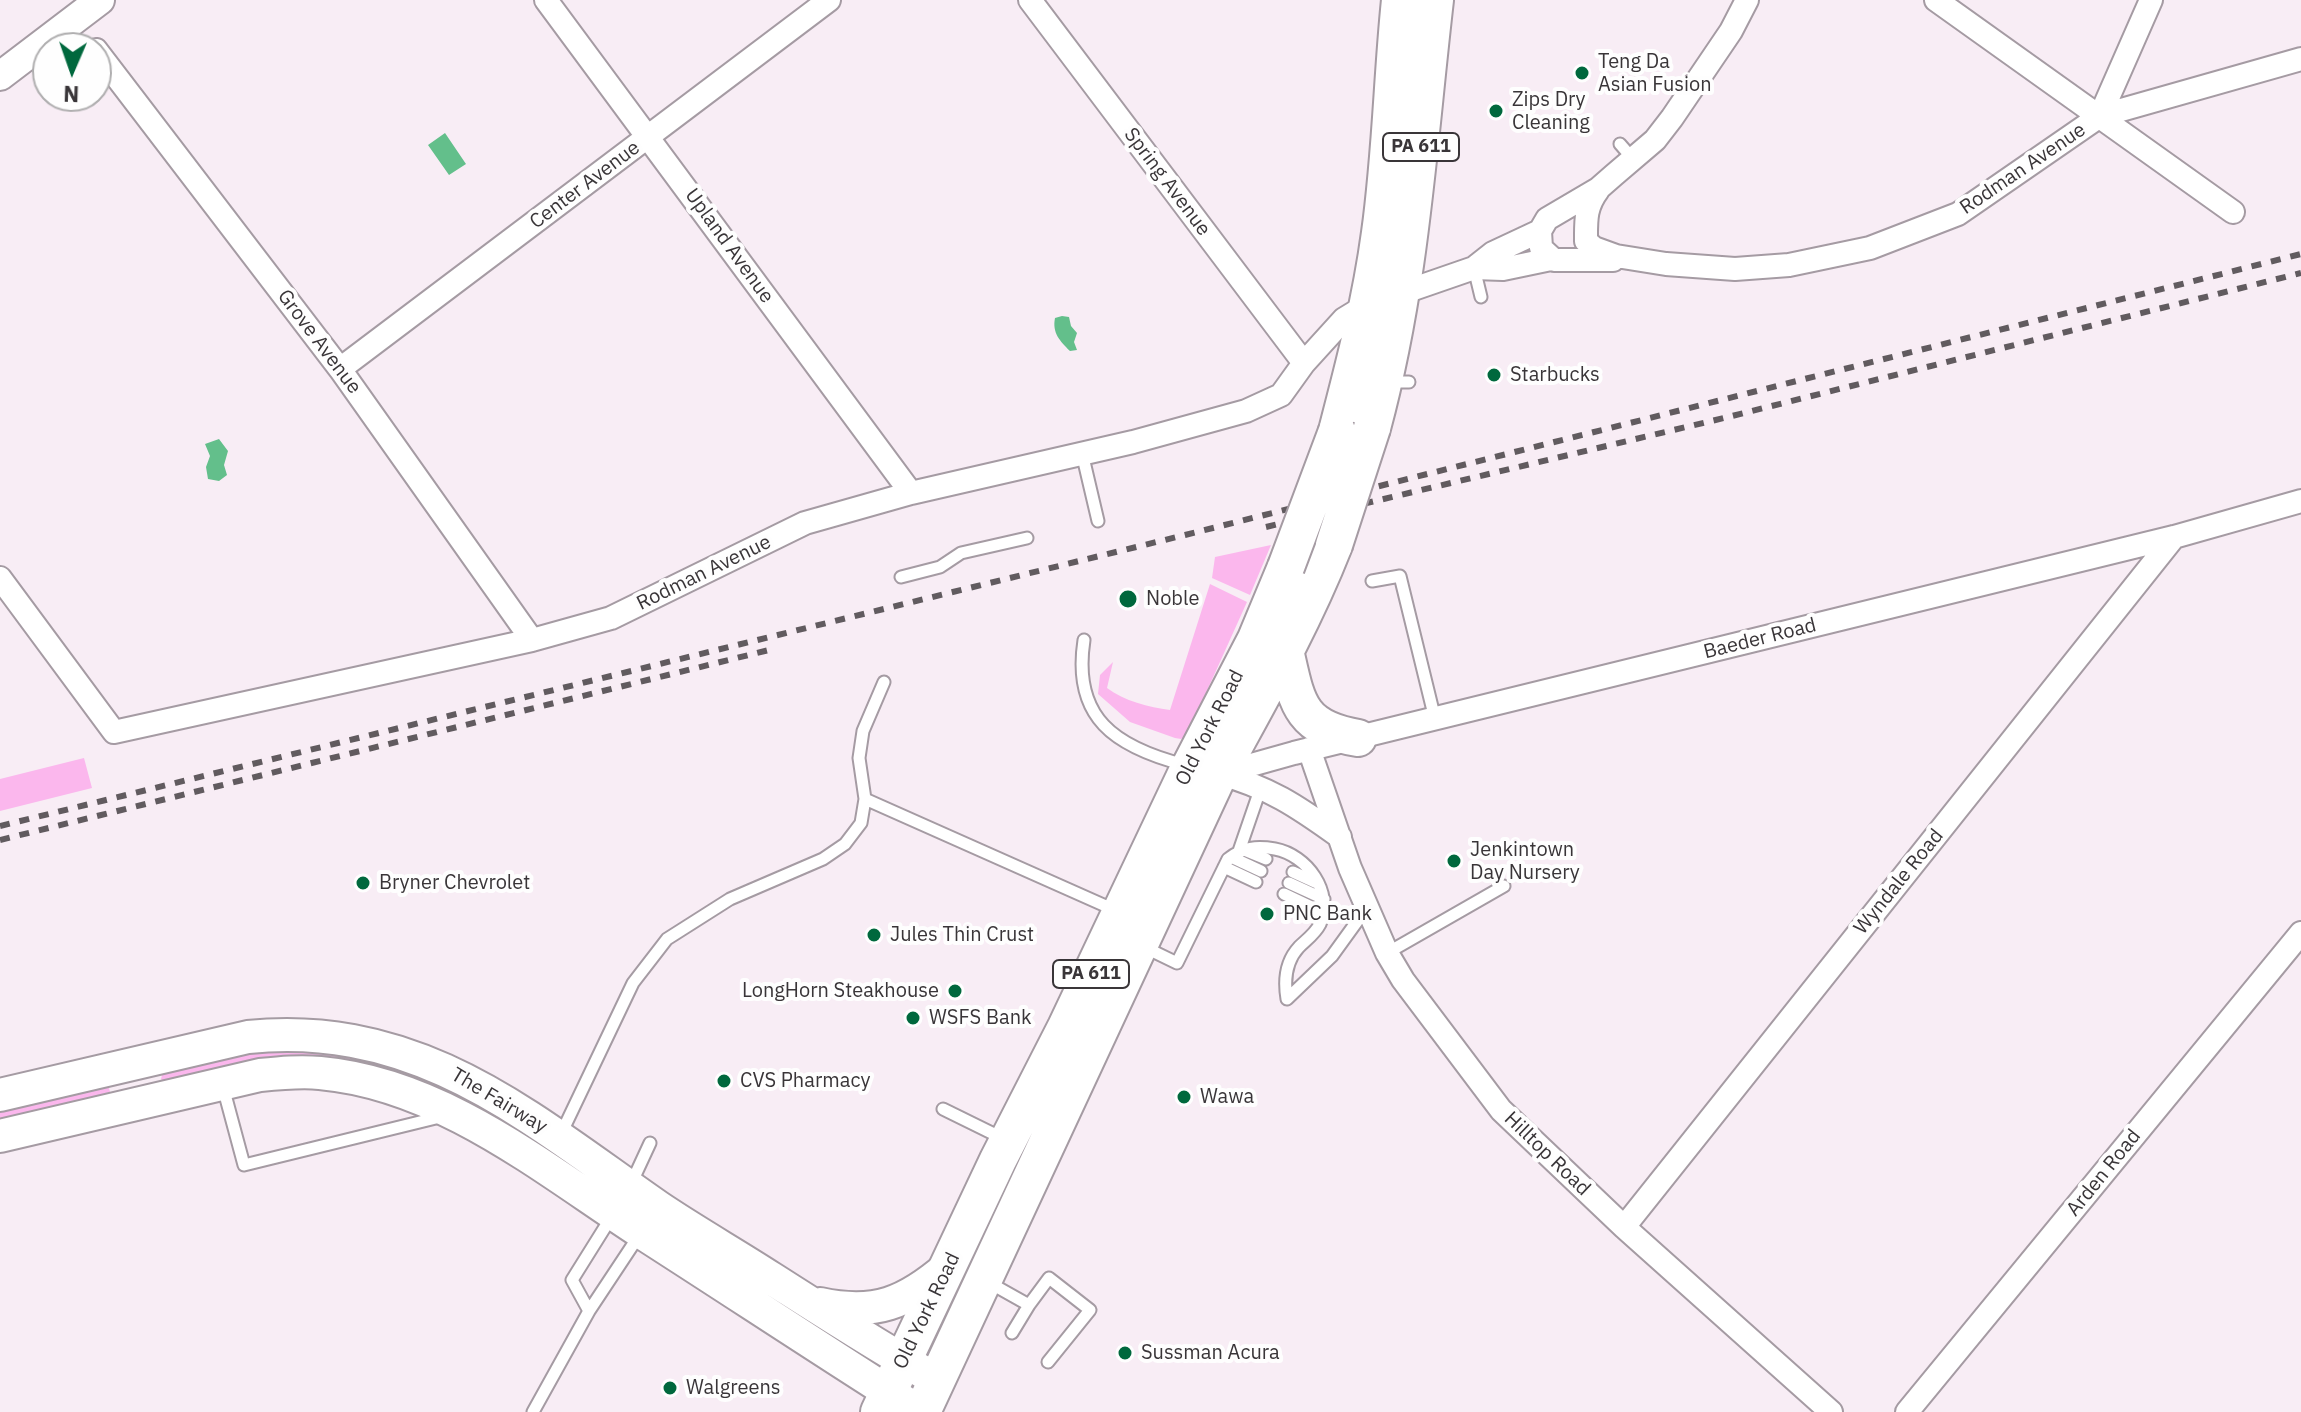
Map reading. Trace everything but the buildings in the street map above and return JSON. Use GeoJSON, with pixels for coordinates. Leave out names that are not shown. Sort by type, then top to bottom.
{"type":"FeatureCollection","features":[{"type":"Feature","properties":{"kind":"highway","name":"Old York Road"},"geometry":{"type":"LineString","coordinates":[[921,1412],[1140,945],[1204,770],[1337,431],[1367,305],[1380,234],[1400,0]]}},
{"type":"Feature","properties":{"kind":"highway","name":"Old York Road"},"geometry":{"type":"LineString","coordinates":[[890,1388],[1120,912],[1204,770],[1285,650],[1323,574],[1344,519],[1372,428],[1397,382],[1403,293],[1419,163],[1437,54],[1435,0]]}},
{"type":"Feature","properties":{"kind":"highway"},"geometry":{"type":"LineString","coordinates":[[1285,650],[1294,690],[1309,719],[1329,733],[1358,738]]}},
{"type":"Feature","properties":{"kind":"main road","name":"The Fairway"},"geometry":{"type":"LineString","coordinates":[[0,1095],[248,1037],[286,1033],[356,1040],[386,1047],[443,1068],[475,1084],[551,1151],[921,1412]]}},
{"type":"Feature","properties":{"kind":"main road"},"geometry":{"type":"LineString","coordinates":[[134,1062],[144,1101]]}},
{"type":"Feature","properties":{"kind":"main road","name":"The Fairway"},"geometry":{"type":"LineString","coordinates":[[0,1136],[222,1083],[296,1072],[323,1073],[393,1089],[551,1151]]}},
{"type":"Feature","properties":{"kind":"main road","name":"The Fairway"},"geometry":{"type":"LineString","coordinates":[[650,1220],[794,1293],[890,1388]]}},
{"type":"Feature","properties":{"kind":"main road"},"geometry":{"type":"LineString","coordinates":[[794,1293],[825,1305],[853,1310],[869,1309],[919,1291],[948,1267]]}},
{"type":"Feature","properties":{"kind":"main road","name":"The Fairway"},"geometry":{"type":"LineString","coordinates":[[890,1388],[937,1380]]}},
{"type":"Feature","properties":{"kind":"street"},"geometry":{"type":"LineString","coordinates":[[0,76],[100,0]]}},
{"type":"Feature","properties":{"kind":"street","name":"Upland Avenue"},"geometry":{"type":"LineString","coordinates":[[546,0],[911,493]]}},
{"type":"Feature","properties":{"kind":"street","name":"Center Avenue"},"geometry":{"type":"LineString","coordinates":[[340,369],[829,0]]}},
{"type":"Feature","properties":{"kind":"street","name":"Spring Avenue"},"geometry":{"type":"LineString","coordinates":[[1030,0],[1304,363]]}},
{"type":"Feature","properties":{"kind":"street"},"geometry":{"type":"LineString","coordinates":[[1474,268],[1503,269],[1571,232],[1626,152],[1655,140],[1672,118],[1731,31],[1747,0]]}},
{"type":"Feature","properties":{"kind":"street"},"geometry":{"type":"LineString","coordinates":[[1936,0],[2233,212]]}},
{"type":"Feature","properties":{"kind":"street","name":"Rodman Avenue"},"geometry":{"type":"LineString","coordinates":[[1571,232],[1602,252],[1634,260],[1735,269],[1789,265],[1870,248],[1958,214],[2100,116],[2151,0]]}},
{"type":"Feature","properties":{"kind":"street","name":"Grove Avenue"},"geometry":{"type":"LineString","coordinates":[[73,21],[82,32]]}},
{"type":"Feature","properties":{"kind":"street"},"geometry":{"type":"LineString","coordinates":[[2100,116],[2301,59]]}},
{"type":"Feature","properties":{"kind":"street","name":"Grove Avenue"},"geometry":{"type":"LineString","coordinates":[[112,71],[340,369],[532,640]]}},
{"type":"Feature","properties":{"kind":"street"},"geometry":{"type":"LineString","coordinates":[[1474,268],[1493,253],[1540,231],[1541,248],[1571,232]]}},
{"type":"Feature","properties":{"kind":"street","name":"Rodman Avenue"},"geometry":{"type":"LineString","coordinates":[[0,578],[114,732],[532,640],[611,618],[805,523],[911,493],[1246,411],[1281,395],[1304,363],[1344,319],[1367,305],[1474,268]]}},
{"type":"Feature","properties":{"kind":"street","name":"Baeder Road"},"geometry":{"type":"LineString","coordinates":[[1204,770],[1358,738],[2174,537],[2301,501]]}},
{"type":"Feature","properties":{"kind":"street","name":"Wyndale Road"},"geometry":{"type":"LineString","coordinates":[[1624,1227],[2174,537]]}},
{"type":"Feature","properties":{"kind":"street","name":"Hilltop Road"},"geometry":{"type":"LineString","coordinates":[[1309,749],[1366,909],[1387,953],[1403,980],[1501,1110],[1624,1227],[1831,1412]]}},
{"type":"Feature","properties":{"kind":"street"},"geometry":{"type":"LineString","coordinates":[[1204,770],[1261,787],[1285,798],[1340,837]]}},
{"type":"Feature","properties":{"kind":"street","name":"Arden Road"},"geometry":{"type":"LineString","coordinates":[[1907,1412],[2301,933]]}},
{"type":"Feature","properties":{"kind":"lane"},"geometry":{"type":"LineString","coordinates":[[1474,268],[1481,297]]}},
{"type":"Feature","properties":{"kind":"lane"},"geometry":{"type":"LineString","coordinates":[[1082,453],[1098,521]]}},
{"type":"Feature","properties":{"kind":"lane"},"geometry":{"type":"LineString","coordinates":[[901,577],[940,567],[961,553],[1027,538]]}},
{"type":"Feature","properties":{"kind":"lane"},"geometry":{"type":"LineString","coordinates":[[1372,581],[1400,576],[1435,719]]}},
{"type":"Feature","properties":{"kind":"lane"},"geometry":{"type":"LineString","coordinates":[[1084,640],[1080,666],[1082,686],[1100,721],[1127,743],[1164,760],[1204,770]]}},
{"type":"Feature","properties":{"kind":"lane"},"geometry":{"type":"LineString","coordinates":[[551,1151],[633,983],[667,939],[730,899],[823,859],[845,844],[861,823],[865,799],[859,758],[862,739],[884,682]]}},
{"type":"Feature","properties":{"kind":"lane"},"geometry":{"type":"LineString","coordinates":[[1140,945],[1177,963],[1234,856],[1261,787]]}},
{"type":"Feature","properties":{"kind":"lane"},"geometry":{"type":"LineString","coordinates":[[865,799],[1120,912]]}},
{"type":"Feature","properties":{"kind":"lane"},"geometry":{"type":"LineString","coordinates":[[1234,856],[1254,847],[1278,850],[1293,856],[1303,862],[1318,883],[1324,899],[1320,924],[1296,950],[1284,980],[1287,999],[1332,956],[1366,909]]}},
{"type":"Feature","properties":{"kind":"lane"},"geometry":{"type":"LineString","coordinates":[[1234,856],[1261,871],[1234,856]]}},
{"type":"Feature","properties":{"kind":"lane"},"geometry":{"type":"LineString","coordinates":[[1289,883],[1318,883]]}},
{"type":"Feature","properties":{"kind":"lane"},"geometry":{"type":"LineString","coordinates":[[1289,883],[1322,912]]}},
{"type":"Feature","properties":{"kind":"lane"},"geometry":{"type":"LineString","coordinates":[[1289,883],[1324,899]]}},
{"type":"Feature","properties":{"kind":"lane"},"geometry":{"type":"LineString","coordinates":[[1387,953],[1504,886]]}},
{"type":"Feature","properties":{"kind":"lane"},"geometry":{"type":"LineString","coordinates":[[222,1083],[244,1165],[453,1114]]}},
{"type":"Feature","properties":{"kind":"lane"},"geometry":{"type":"LineString","coordinates":[[943,1109],[1008,1141]]}},
{"type":"Feature","properties":{"kind":"lane"},"geometry":{"type":"LineString","coordinates":[[589,1311],[572,1280],[622,1200],[650,1143]]}},
{"type":"Feature","properties":{"kind":"lane"},"geometry":{"type":"LineString","coordinates":[[533,1412],[589,1311],[650,1220]]}},
{"type":"Feature","properties":{"kind":"lane"},"geometry":{"type":"LineString","coordinates":[[1012,1333],[1049,1278],[1090,1310],[1048,1362]]}},
{"type":"Feature","properties":{"kind":"lane"},"geometry":{"type":"LineString","coordinates":[[984,1280],[1029,1305]]}},
{"type":"Feature","properties":{"kind":"shaded area"},"geometry":{"type":"Polygon","coordinates":[[[445,133],[466,164],[449,175],[428,145],[445,133]]]}},
{"type":"Feature","properties":{"kind":"shaded area"},"geometry":{"type":"Polygon","coordinates":[[[1069,317],[1077,333],[1074,342],[1077,350],[1070,351],[1056,332],[1055,318],[1069,317]]]}},
{"type":"Feature","properties":{"kind":"shaded area"},"geometry":{"type":"Polygon","coordinates":[[[219,439],[228,451],[224,465],[227,475],[219,481],[208,479],[206,467],[210,456],[205,444],[219,439]]]}},
{"type":"Feature","properties":{"kind":"shaded area"},"geometry":{"type":"Polygon","coordinates":[[[1271,545],[1250,595],[1212,578],[1215,557],[1271,545]]]}},
{"type":"Feature","properties":{"kind":"shaded area"},"geometry":{"type":"Polygon","coordinates":[[[1210,584],[1247,602],[1187,735],[1181,739],[1175,738],[1130,722],[1098,694],[1100,675],[1113,662],[1107,688],[1137,703],[1170,710],[1210,584]]]}},
{"type":"Feature","properties":{"kind":"shaded area"},"geometry":{"type":"Polygon","coordinates":[[[84,758],[92,788],[0,811],[0,779],[84,758]]]}},
{"type":"Feature","properties":{"kind":"shaded area"},"geometry":{"type":"Polygon","coordinates":[[[289,1048],[387,1061],[480,1103],[476,1109],[420,1090],[165,1085],[161,1079],[163,1071],[250,1051],[289,1048]]]}},
{"type":"Feature","properties":{"kind":"shaded area"},"geometry":{"type":"Polygon","coordinates":[[[108,1084],[110,1092],[61,1105],[41,1119],[0,1129],[0,1110],[108,1084]]]}},
{"type":"Feature","properties":{"kind":"railway"},"geometry":{"type":"LineString","coordinates":[[0,826],[1185,535],[2301,254]]}},
{"type":"Feature","properties":{"kind":"railway"},"geometry":{"type":"LineString","coordinates":[[1266,527],[1724,418],[2301,273]]}},
{"type":"Feature","properties":{"kind":"railway"},"geometry":{"type":"LineString","coordinates":[[0,840],[773,649]]}},
{"type":"Feature","properties":{"kind":"place","name":"Teng Da Asian Fusion"},"geometry":{"type":"Point","coordinates":[1582,73]}},
{"type":"Feature","properties":{"kind":"place","name":"Zips Dry Cleaning"},"geometry":{"type":"Point","coordinates":[1496,111]}},
{"type":"Feature","properties":{"kind":"place","name":"Starbucks"},"geometry":{"type":"Point","coordinates":[1494,375]}},
{"type":"Feature","properties":{"kind":"place","name":"Noble"},"geometry":{"type":"Point","coordinates":[1128,599]}},
{"type":"Feature","properties":{"kind":"place","name":"Jenkintown Day Nursery"},"geometry":{"type":"Point","coordinates":[1454,861]}},
{"type":"Feature","properties":{"kind":"place","name":"Bryner Chevrolet"},"geometry":{"type":"Point","coordinates":[363,883]}},
{"type":"Feature","properties":{"kind":"place","name":"PNC Bank"},"geometry":{"type":"Point","coordinates":[1267,914]}},
{"type":"Feature","properties":{"kind":"place","name":"Jules Thin Crust"},"geometry":{"type":"Point","coordinates":[874,935]}},
{"type":"Feature","properties":{"kind":"place","name":"LongHorn Steakhouse"},"geometry":{"type":"Point","coordinates":[955,991]}},
{"type":"Feature","properties":{"kind":"place","name":"WSFS Bank"},"geometry":{"type":"Point","coordinates":[913,1018]}},
{"type":"Feature","properties":{"kind":"place","name":"CVS Pharmacy"},"geometry":{"type":"Point","coordinates":[724,1081]}},
{"type":"Feature","properties":{"kind":"place","name":"Wawa"},"geometry":{"type":"Point","coordinates":[1184,1097]}},
{"type":"Feature","properties":{"kind":"place","name":"Sussman Acura"},"geometry":{"type":"Point","coordinates":[1125,1353]}},
{"type":"Feature","properties":{"kind":"place","name":"Walgreens"},"geometry":{"type":"Point","coordinates":[670,1388]}}]}
